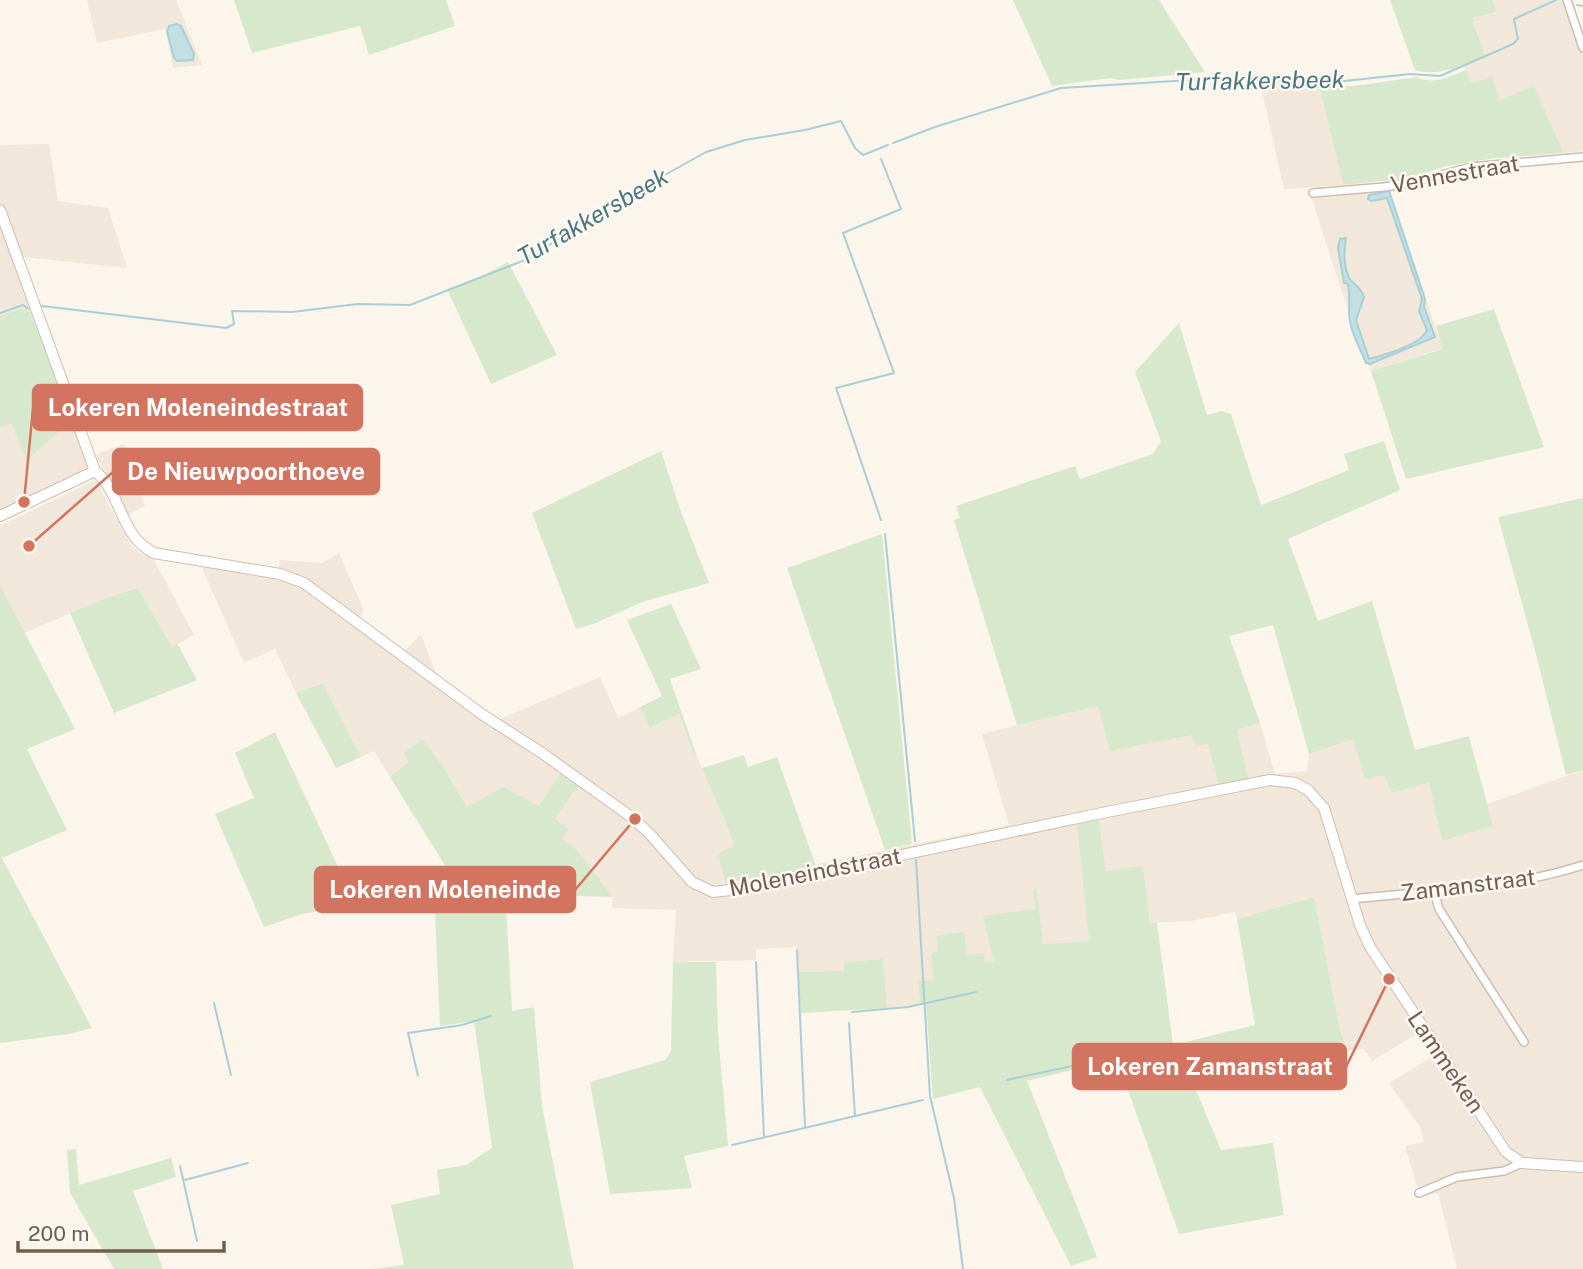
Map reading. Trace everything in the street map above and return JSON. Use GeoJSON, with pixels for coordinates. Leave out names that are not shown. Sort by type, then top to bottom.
{"type":"FeatureCollection","features":[{"type":"Feature","properties":{"kind":"street"},"geometry":{"type":"LineString","coordinates":[[1567,0],[1583,48]]}},
{"type":"Feature","properties":{"kind":"street","name":"Vennestraat"},"geometry":{"type":"LineString","coordinates":[[1314,193],[1411,183],[1471,167],[1583,158]]}},
{"type":"Feature","properties":{"kind":"street"},"geometry":{"type":"LineString","coordinates":[[0,210],[95,471],[0,516]]}},
{"type":"Feature","properties":{"kind":"street","name":"Moleneindstraat"},"geometry":{"type":"LineString","coordinates":[[95,471],[106,485],[131,533],[145,548],[154,553],[280,574],[304,583],[483,715],[542,753],[627,814],[648,832],[692,882],[706,891],[739,889],[1270,780],[1295,783],[1308,790],[1324,808],[1351,899]]}},
{"type":"Feature","properties":{"kind":"street","name":"Zamanstraat"},"geometry":{"type":"LineString","coordinates":[[1351,899],[1515,882],[1583,865]]}},
{"type":"Feature","properties":{"kind":"street"},"geometry":{"type":"LineString","coordinates":[[1434,890],[1439,909],[1524,1042]]}},
{"type":"Feature","properties":{"kind":"street","name":"Lammeken"},"geometry":{"type":"LineString","coordinates":[[1351,899],[1370,947],[1506,1152],[1522,1163]]}},
{"type":"Feature","properties":{"kind":"street"},"geometry":{"type":"LineString","coordinates":[[1419,1193],[1457,1177],[1504,1171],[1522,1163],[1583,1167]]}},
{"type":"Feature","properties":{"kind":"shaded area"},"geometry":{"type":"Polygon","coordinates":[[[87,0],[176,0],[202,65],[173,68],[165,29],[97,43],[87,0]]]}},
{"type":"Feature","properties":{"kind":"shaded area"},"geometry":{"type":"Polygon","coordinates":[[[1493,0],[1573,0],[1583,35],[1583,151],[1564,153],[1534,87],[1498,100],[1471,84],[1464,65],[1485,56],[1472,18],[1496,12],[1493,0]]]}},
{"type":"Feature","properties":{"kind":"shaded area"},"geometry":{"type":"Polygon","coordinates":[[[1259,78],[1296,80],[1319,85],[1343,185],[1284,189],[1259,78]]]}},
{"type":"Feature","properties":{"kind":"shaded area"},"geometry":{"type":"Polygon","coordinates":[[[49,144],[58,201],[108,208],[127,268],[23,257],[39,304],[0,315],[0,145],[49,144]]]}},
{"type":"Feature","properties":{"kind":"shaded area"},"geometry":{"type":"Polygon","coordinates":[[[1390,190],[1442,348],[1371,371],[1312,199],[1390,190]]]}},
{"type":"Feature","properties":{"kind":"shaded area"},"geometry":{"type":"Polygon","coordinates":[[[73,419],[89,464],[88,468],[0,511],[0,427],[11,422],[28,461],[73,419]]]}},
{"type":"Feature","properties":{"kind":"shaded area"},"geometry":{"type":"Polygon","coordinates":[[[124,444],[145,506],[125,516],[96,454],[124,444]]]}},
{"type":"Feature","properties":{"kind":"shaded area"},"geometry":{"type":"Polygon","coordinates":[[[95,480],[131,545],[141,554],[153,558],[194,635],[172,647],[138,588],[106,598],[24,633],[0,585],[0,526],[95,480]]]}},
{"type":"Feature","properties":{"kind":"shaded area"},"geometry":{"type":"Polygon","coordinates":[[[339,553],[364,611],[360,617],[404,652],[421,634],[435,672],[441,680],[497,720],[600,677],[618,718],[640,707],[651,728],[679,714],[735,845],[726,883],[1009,825],[982,734],[1098,705],[1192,735],[1260,723],[1275,774],[1307,771],[1309,754],[1353,739],[1385,775],[1391,792],[1429,783],[1442,841],[1493,826],[1487,804],[1583,770],[1583,1269],[1457,1269],[1438,1193],[1420,1197],[1405,1146],[1424,1142],[1420,1127],[1389,1083],[1433,1056],[1417,1034],[1372,1061],[1364,1049],[1347,1051],[1340,1029],[1314,897],[1237,919],[1235,912],[1191,921],[1150,923],[1143,867],[1106,871],[1099,820],[1078,824],[1089,941],[1043,944],[1037,889],[1033,889],[1035,909],[993,952],[994,962],[985,962],[984,954],[967,956],[931,952],[933,980],[918,981],[920,1005],[887,1008],[883,959],[844,962],[845,971],[798,972],[796,947],[756,949],[756,960],[673,962],[676,910],[612,908],[613,897],[577,850],[561,839],[555,819],[577,786],[539,807],[467,807],[443,766],[422,740],[410,762],[390,777],[374,751],[361,757],[323,683],[296,693],[275,649],[244,663],[202,568],[205,556],[278,570],[280,560],[322,563],[339,553]]]}},
{"type":"Feature","properties":{"kind":"green space"},"geometry":{"type":"Polygon","coordinates":[[[234,0],[446,0],[455,26],[369,55],[360,26],[252,53],[234,0]]]}},
{"type":"Feature","properties":{"kind":"green space"},"geometry":{"type":"Polygon","coordinates":[[[1013,0],[1159,0],[1205,72],[1119,80],[1111,78],[1052,86],[1013,0]]]}},
{"type":"Feature","properties":{"kind":"green space"},"geometry":{"type":"Polygon","coordinates":[[[1390,0],[1493,0],[1496,12],[1472,18],[1485,56],[1442,71],[1415,70],[1390,0]]]}},
{"type":"Feature","properties":{"kind":"green space"},"geometry":{"type":"Polygon","coordinates":[[[1466,70],[1471,83],[1492,77],[1499,100],[1534,86],[1564,153],[1495,158],[1446,166],[1411,178],[1343,185],[1319,85],[1354,86],[1417,77],[1429,81],[1466,70]]]}},
{"type":"Feature","properties":{"kind":"green space"},"geometry":{"type":"Polygon","coordinates":[[[508,262],[557,355],[491,384],[447,289],[484,275],[508,262]]]}},
{"type":"Feature","properties":{"kind":"green space"},"geometry":{"type":"Polygon","coordinates":[[[25,308],[30,312],[73,419],[27,461],[11,423],[0,427],[0,315],[25,308]]]}},
{"type":"Feature","properties":{"kind":"green space"},"geometry":{"type":"Polygon","coordinates":[[[1494,309],[1544,447],[1406,479],[1371,371],[1442,349],[1436,326],[1494,309]]]}},
{"type":"Feature","properties":{"kind":"green space"},"geometry":{"type":"Polygon","coordinates":[[[1179,323],[1207,415],[1222,411],[1231,414],[1261,505],[1349,470],[1344,454],[1384,441],[1400,490],[1288,539],[1318,621],[1372,601],[1415,750],[1469,736],[1493,826],[1442,841],[1429,783],[1391,793],[1385,775],[1365,779],[1353,739],[1309,754],[1273,625],[1229,636],[1260,723],[1237,729],[1248,779],[1219,785],[1208,744],[1195,746],[1192,735],[1110,751],[1098,706],[1017,725],[954,520],[960,518],[956,506],[1075,466],[1080,479],[1153,454],[1161,441],[1135,372],[1179,323]]]}},
{"type":"Feature","properties":{"kind":"green space"},"geometry":{"type":"Polygon","coordinates":[[[661,451],[709,583],[642,602],[576,629],[532,513],[661,451]]]}},
{"type":"Feature","properties":{"kind":"green space"},"geometry":{"type":"Polygon","coordinates":[[[1583,498],[1583,770],[1566,775],[1498,517],[1583,498]]]}},
{"type":"Feature","properties":{"kind":"green space"},"geometry":{"type":"Polygon","coordinates":[[[882,534],[912,844],[885,850],[787,568],[882,534]]]}},
{"type":"Feature","properties":{"kind":"green space"},"geometry":{"type":"Polygon","coordinates":[[[0,585],[75,729],[27,749],[67,830],[2,858],[92,1028],[69,1034],[0,1043],[0,585]]]}},
{"type":"Feature","properties":{"kind":"green space"},"geometry":{"type":"Polygon","coordinates":[[[138,588],[172,647],[177,643],[197,680],[114,713],[70,613],[138,588]]]}},
{"type":"Feature","properties":{"kind":"green space"},"geometry":{"type":"Polygon","coordinates":[[[671,604],[701,669],[670,679],[696,754],[694,755],[679,714],[650,728],[640,707],[662,696],[627,620],[671,604]]]}},
{"type":"Feature","properties":{"kind":"green space"},"geometry":{"type":"Polygon","coordinates":[[[323,683],[361,757],[336,768],[296,693],[323,683]]]}},
{"type":"Feature","properties":{"kind":"green space"},"geometry":{"type":"Polygon","coordinates":[[[275,732],[356,905],[302,914],[264,927],[215,814],[254,798],[235,753],[275,732]]]}},
{"type":"Feature","properties":{"kind":"green space"},"geometry":{"type":"Polygon","coordinates":[[[422,739],[443,766],[467,807],[503,787],[539,806],[560,774],[578,786],[555,819],[569,829],[562,839],[577,850],[613,897],[550,895],[467,901],[390,777],[409,762],[404,753],[422,739]]]}},
{"type":"Feature","properties":{"kind":"green space"},"geometry":{"type":"Polygon","coordinates":[[[744,755],[748,767],[777,757],[816,866],[726,883],[718,854],[735,845],[702,768],[744,755]]]}},
{"type":"Feature","properties":{"kind":"green space"},"geometry":{"type":"Polygon","coordinates":[[[1099,820],[1106,871],[1143,866],[1150,923],[1157,923],[1173,1045],[1255,1025],[1237,919],[1314,897],[1340,1029],[1347,1051],[1299,1051],[1281,1046],[1184,1061],[1221,1150],[1273,1143],[1284,1215],[1179,1234],[1117,1059],[1027,1081],[1097,1257],[1071,1266],[980,1087],[933,1099],[926,1004],[920,1005],[918,981],[933,980],[931,953],[938,951],[936,936],[964,932],[967,955],[984,953],[985,962],[994,962],[983,916],[1035,909],[1033,889],[1037,889],[1043,944],[1089,941],[1077,824],[1099,820]]]}},
{"type":"Feature","properties":{"kind":"green space"},"geometry":{"type":"Polygon","coordinates":[[[506,907],[512,1011],[534,1007],[542,1106],[574,1269],[373,1269],[404,1265],[391,1205],[440,1194],[437,1170],[466,1165],[492,1148],[474,1021],[440,1026],[435,913],[506,907]]]}},
{"type":"Feature","properties":{"kind":"green space"},"geometry":{"type":"Polygon","coordinates":[[[883,959],[887,1008],[801,1013],[798,972],[844,971],[844,962],[883,959]]]}},
{"type":"Feature","properties":{"kind":"green space"},"geometry":{"type":"Polygon","coordinates":[[[673,962],[716,962],[718,1033],[728,1146],[684,1156],[692,1188],[610,1194],[590,1082],[665,1060],[671,1052],[673,962]]]}},
{"type":"Feature","properties":{"kind":"green space"},"geometry":{"type":"Polygon","coordinates":[[[76,1149],[79,1185],[171,1158],[176,1177],[133,1191],[163,1269],[114,1269],[70,1193],[67,1150],[76,1149]]]}},
{"type":"Feature","properties":{"kind":"water"},"geometry":{"type":"Polygon","coordinates":[[[169,26],[181,26],[194,54],[193,60],[177,61],[174,58],[167,31],[169,26]]]}},
{"type":"Feature","properties":{"kind":"water"},"geometry":{"type":"Polygon","coordinates":[[[1389,191],[1435,337],[1370,364],[1366,363],[1351,325],[1348,284],[1344,283],[1338,248],[1340,239],[1346,238],[1345,259],[1348,275],[1364,297],[1356,320],[1369,359],[1393,352],[1418,340],[1427,330],[1419,311],[1422,299],[1387,198],[1371,201],[1368,199],[1369,195],[1389,191]]]}},
{"type":"Feature","properties":{"kind":"waterway","name":"Turfakkersbeek"},"geometry":{"type":"LineString","coordinates":[[893,143],[935,127],[1061,88],[1256,76],[1300,78],[1326,83],[1410,74],[1440,76],[1513,44],[1518,39],[1514,19],[1556,0]]}},
{"type":"Feature","properties":{"kind":"waterway","name":"Turfakkersbeek"},"geometry":{"type":"LineString","coordinates":[[1577,5],[1583,6]]}},
{"type":"Feature","properties":{"kind":"waterway","name":"Turfakkersbeek"},"geometry":{"type":"LineString","coordinates":[[42,306],[226,328],[234,324],[232,311],[292,312],[358,304],[410,305],[530,258],[600,211],[706,152],[745,140],[841,121],[855,148],[863,155],[888,145]]}},
{"type":"Feature","properties":{"kind":"waterway"},"geometry":{"type":"LineString","coordinates":[[881,159],[901,209],[843,233],[894,373],[836,388],[881,520]]}},
{"type":"Feature","properties":{"kind":"waterway","name":"Turfakkersbeek"},"geometry":{"type":"LineString","coordinates":[[0,313],[23,305],[29,309]]}},
{"type":"Feature","properties":{"kind":"waterway"},"geometry":{"type":"LineString","coordinates":[[885,534],[915,841]]}},
{"type":"Feature","properties":{"kind":"waterway"},"geometry":{"type":"LineString","coordinates":[[916,860],[930,1096],[954,1198],[963,1269]]}},
{"type":"Feature","properties":{"kind":"waterway"},"geometry":{"type":"LineString","coordinates":[[797,950],[805,1127]]}},
{"type":"Feature","properties":{"kind":"waterway"},"geometry":{"type":"LineString","coordinates":[[756,962],[764,1136]]}},
{"type":"Feature","properties":{"kind":"waterway"},"geometry":{"type":"LineString","coordinates":[[852,1012],[908,1007],[976,992]]}},
{"type":"Feature","properties":{"kind":"waterway"},"geometry":{"type":"LineString","coordinates":[[214,1003],[231,1075]]}},
{"type":"Feature","properties":{"kind":"waterway"},"geometry":{"type":"LineString","coordinates":[[418,1076],[408,1033],[462,1025],[491,1016]]}},
{"type":"Feature","properties":{"kind":"waterway"},"geometry":{"type":"LineString","coordinates":[[849,1023],[855,1116]]}},
{"type":"Feature","properties":{"kind":"waterway"},"geometry":{"type":"LineString","coordinates":[[1007,1080],[1119,1056]]}},
{"type":"Feature","properties":{"kind":"waterway"},"geometry":{"type":"LineString","coordinates":[[732,1145],[923,1100]]}},
{"type":"Feature","properties":{"kind":"waterway"},"geometry":{"type":"LineString","coordinates":[[185,1180],[248,1163]]}},
{"type":"Feature","properties":{"kind":"waterway"},"geometry":{"type":"LineString","coordinates":[[180,1166],[197,1241]]}},
{"type":"Feature","properties":{"kind":"place","name":"Lokeren Moleneindestraat"},"geometry":{"type":"Point","coordinates":[24,502]}},
{"type":"Feature","properties":{"kind":"place","name":"De Nieuwpoorthoeve"},"geometry":{"type":"Point","coordinates":[29,546]}},
{"type":"Feature","properties":{"kind":"place","name":"Lokeren Moleneinde"},"geometry":{"type":"Point","coordinates":[635,819]}},
{"type":"Feature","properties":{"kind":"place","name":"Lokeren Zamanstraat"},"geometry":{"type":"Point","coordinates":[1389,979]}}]}
